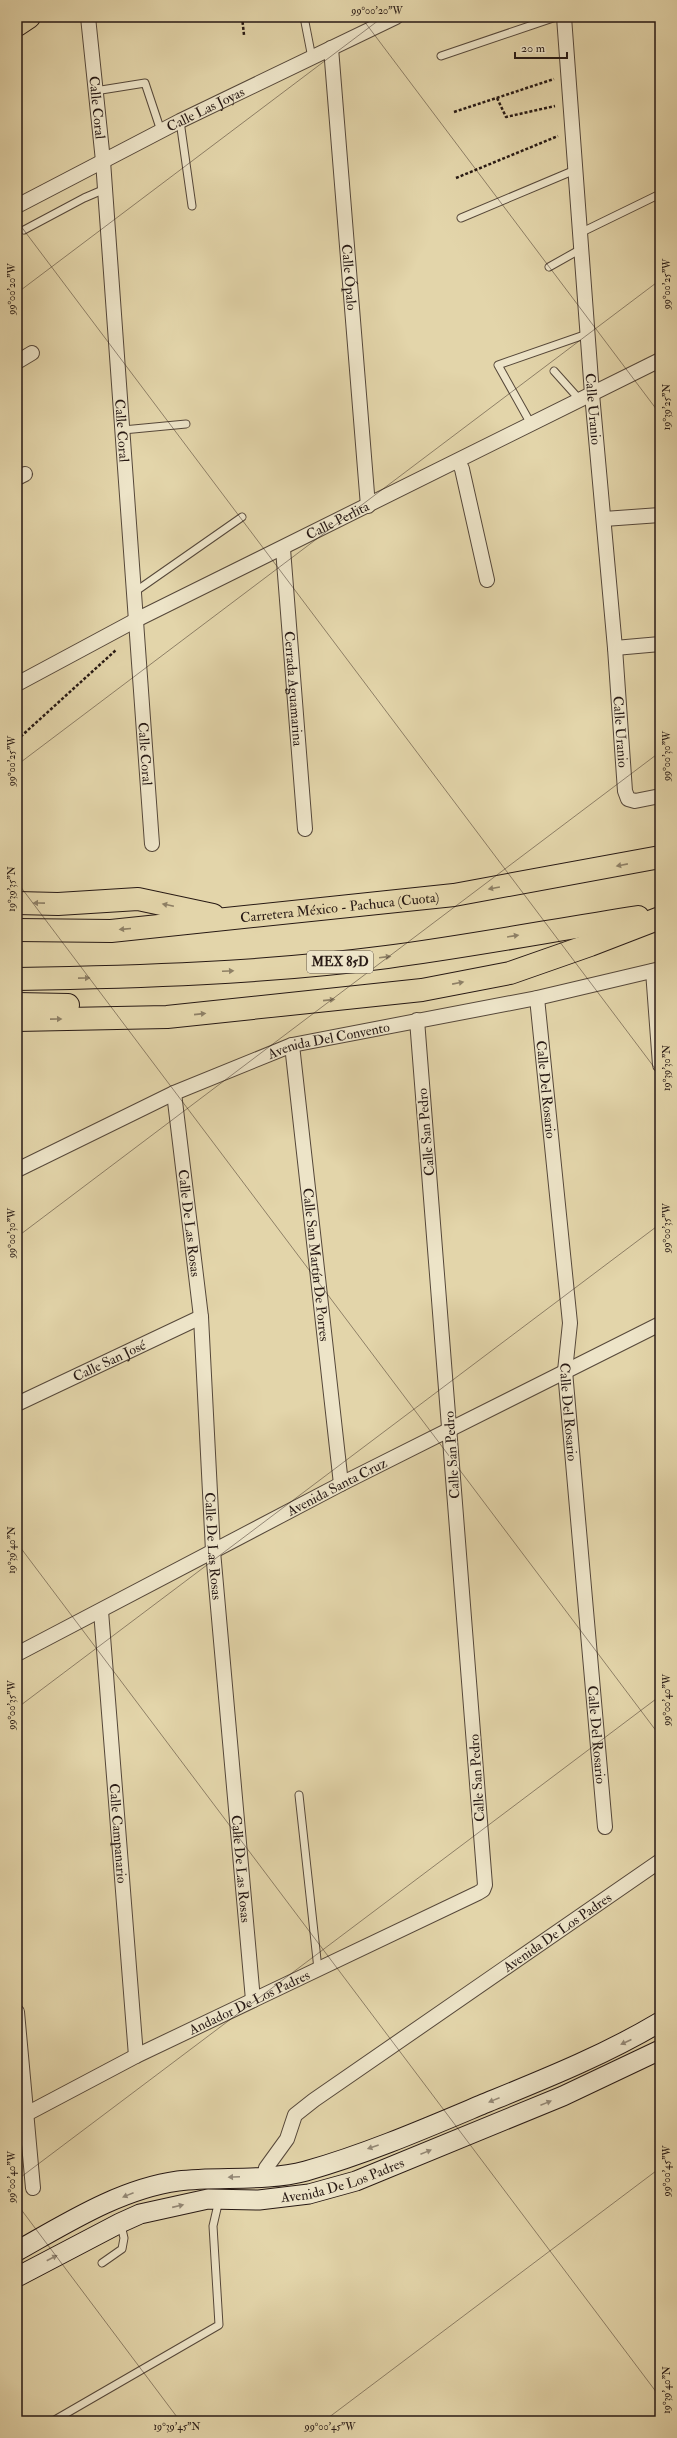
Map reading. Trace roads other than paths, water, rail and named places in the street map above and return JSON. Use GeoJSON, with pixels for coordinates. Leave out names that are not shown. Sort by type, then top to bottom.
{"type":"FeatureCollection","features":[{"type":"Feature","properties":{"kind":"main road"},"geometry":{"type":"LineString","coordinates":[[17,25],[29,17]]}},
{"type":"Feature","properties":{"kind":"main road","name":"Carretera México - Pachuca (Cuota)"},"geometry":{"type":"LineString","coordinates":[[17,930],[111,931],[454,895],[660,857]]}},
{"type":"Feature","properties":{"kind":"main road"},"geometry":{"type":"LineString","coordinates":[[17,903],[58,904],[138,899],[233,919]]}},
{"type":"Feature","properties":{"kind":"main road","name":"MEX 85D"},"geometry":{"type":"LineString","coordinates":[[17,979],[124,977],[318,964],[388,957],[660,913]]}},
{"type":"Feature","properties":{"kind":"main road"},"geometry":{"type":"LineString","coordinates":[[17,1020],[167,1017],[422,990],[495,976],[590,945],[660,918]]}},
{"type":"Feature","properties":{"kind":"main road"},"geometry":{"type":"LineString","coordinates":[[17,1004],[106,1007],[167,1017]]}},
{"type":"Feature","properties":{"kind":"street","name":"Calle Coral"},"geometry":{"type":"LineString","coordinates":[[88,17],[103,161],[136,591],[132,623],[152,844]]}},
{"type":"Feature","properties":{"kind":"street","name":"Calle Las Joyas"},"geometry":{"type":"LineString","coordinates":[[17,206],[180,121],[396,17]]}},
{"type":"Feature","properties":{"kind":"street","name":"Calle Uranio"},"geometry":{"type":"LineString","coordinates":[[564,17],[587,334],[586,397],[604,519],[615,648],[624,791],[628,799],[635,800],[660,796]]}},
{"type":"Feature","properties":{"kind":"street","name":"Calle Ópalo"},"geometry":{"type":"LineString","coordinates":[[331,48],[368,506]]}},
{"type":"Feature","properties":{"kind":"street"},"geometry":{"type":"LineString","coordinates":[[17,362],[32,353]]}},
{"type":"Feature","properties":{"kind":"street","name":"Calle Perlita"},"geometry":{"type":"LineString","coordinates":[[17,684],[132,623],[660,360]]}},
{"type":"Feature","properties":{"kind":"street"},"geometry":{"type":"LineString","coordinates":[[458,461],[462,469],[487,580]]}},
{"type":"Feature","properties":{"kind":"street"},"geometry":{"type":"LineString","coordinates":[[604,519],[660,515]]}},
{"type":"Feature","properties":{"kind":"street","name":"Cerrada Aguamarina"},"geometry":{"type":"LineString","coordinates":[[283,549],[305,829]]}},
{"type":"Feature","properties":{"kind":"street"},"geometry":{"type":"LineString","coordinates":[[615,648],[660,644]]}},
{"type":"Feature","properties":{"kind":"street"},"geometry":{"type":"LineString","coordinates":[[656,970],[660,1065]]}},
{"type":"Feature","properties":{"kind":"street","name":"Avenida Del Convento"},"geometry":{"type":"LineString","coordinates":[[17,1170],[174,1093],[292,1045],[537,998],[656,970]]}},
{"type":"Feature","properties":{"kind":"street","name":"Calle Del Rosario"},"geometry":{"type":"LineString","coordinates":[[537,998],[570,1322],[565,1371],[605,1827]]}},
{"type":"Feature","properties":{"kind":"street","name":"Calle San Pedro"},"geometry":{"type":"LineString","coordinates":[[417,1020],[485,1885],[483,1890]]}},
{"type":"Feature","properties":{"kind":"street","name":"Calle San Martín De Porres"},"geometry":{"type":"LineString","coordinates":[[292,1045],[341,1484]]}},
{"type":"Feature","properties":{"kind":"street","name":"Calle De Las Rosas"},"geometry":{"type":"LineString","coordinates":[[174,1093],[201,1317],[214,1551],[253,2000]]}},
{"type":"Feature","properties":{"kind":"street","name":"Calle San José"},"geometry":{"type":"LineString","coordinates":[[17,1404],[201,1317]]}},
{"type":"Feature","properties":{"kind":"street","name":"Avenida Santa Cruz"},"geometry":{"type":"LineString","coordinates":[[17,1654],[341,1484],[660,1324]]}},
{"type":"Feature","properties":{"kind":"street","name":"Calle Campanario"},"geometry":{"type":"LineString","coordinates":[[101,1611],[136,2056]]}},
{"type":"Feature","properties":{"kind":"street","name":"Avenida De Los Padres"},"geometry":{"type":"LineString","coordinates":[[264,2176],[266,2168],[286,2139],[295,2115],[309,2103],[660,1861]]}},
{"type":"Feature","properties":{"kind":"street","name":"Andador De Los Padres"},"geometry":{"type":"LineString","coordinates":[[21,2117],[136,2056],[483,1890]]}},
{"type":"Feature","properties":{"kind":"street"},"geometry":{"type":"LineString","coordinates":[[17,2012],[21,2117],[32,2188]]}},
{"type":"Feature","properties":{"kind":"street","name":"Avenida De Los Padres"},"geometry":{"type":"LineString","coordinates":[[17,2251],[89,2211],[136,2192],[176,2181],[264,2176],[304,2171],[402,2138],[552,2076],[634,2038],[660,2022]]}},
{"type":"Feature","properties":{"kind":"street","name":"Avenida De Los Padres"},"geometry":{"type":"LineString","coordinates":[[17,2277],[120,2222],[140,2214],[208,2199],[259,2200],[309,2194],[356,2181],[563,2096],[660,2050]]}},
{"type":"Feature","properties":{"kind":"lane"},"geometry":{"type":"LineString","coordinates":[[304,17],[312,58]]}},
{"type":"Feature","properties":{"kind":"lane"},"geometry":{"type":"LineString","coordinates":[[441,56],[556,17]]}},
{"type":"Feature","properties":{"kind":"lane"},"geometry":{"type":"LineString","coordinates":[[95,91],[145,83],[161,131]]}},
{"type":"Feature","properties":{"kind":"lane"},"geometry":{"type":"LineString","coordinates":[[180,121],[192,206]]}},
{"type":"Feature","properties":{"kind":"lane"},"geometry":{"type":"LineString","coordinates":[[461,218],[575,170]]}},
{"type":"Feature","properties":{"kind":"lane"},"geometry":{"type":"LineString","coordinates":[[24,230],[84,198],[105,189]]}},
{"type":"Feature","properties":{"kind":"lane"},"geometry":{"type":"LineString","coordinates":[[580,233],[660,194]]}},
{"type":"Feature","properties":{"kind":"lane"},"geometry":{"type":"LineString","coordinates":[[549,267],[581,249]]}},
{"type":"Feature","properties":{"kind":"lane"},"geometry":{"type":"LineString","coordinates":[[531,424],[498,365],[587,334]]}},
{"type":"Feature","properties":{"kind":"lane"},"geometry":{"type":"LineString","coordinates":[[554,372],[586,397]]}},
{"type":"Feature","properties":{"kind":"lane"},"geometry":{"type":"LineString","coordinates":[[123,430],[186,424]]}},
{"type":"Feature","properties":{"kind":"lane"},"geometry":{"type":"LineString","coordinates":[[136,591],[242,517]]}},
{"type":"Feature","properties":{"kind":"lane"},"geometry":{"type":"LineString","coordinates":[[299,1795],[318,1969]]}},
{"type":"Feature","properties":{"kind":"lane"},"geometry":{"type":"LineString","coordinates":[[52,2421],[219,2325],[213,2226],[219,2199]]}},
{"type":"Feature","properties":{"kind":"lane"},"geometry":{"type":"LineString","coordinates":[[102,2263],[122,2249],[124,2238],[120,2222]]}}]}
